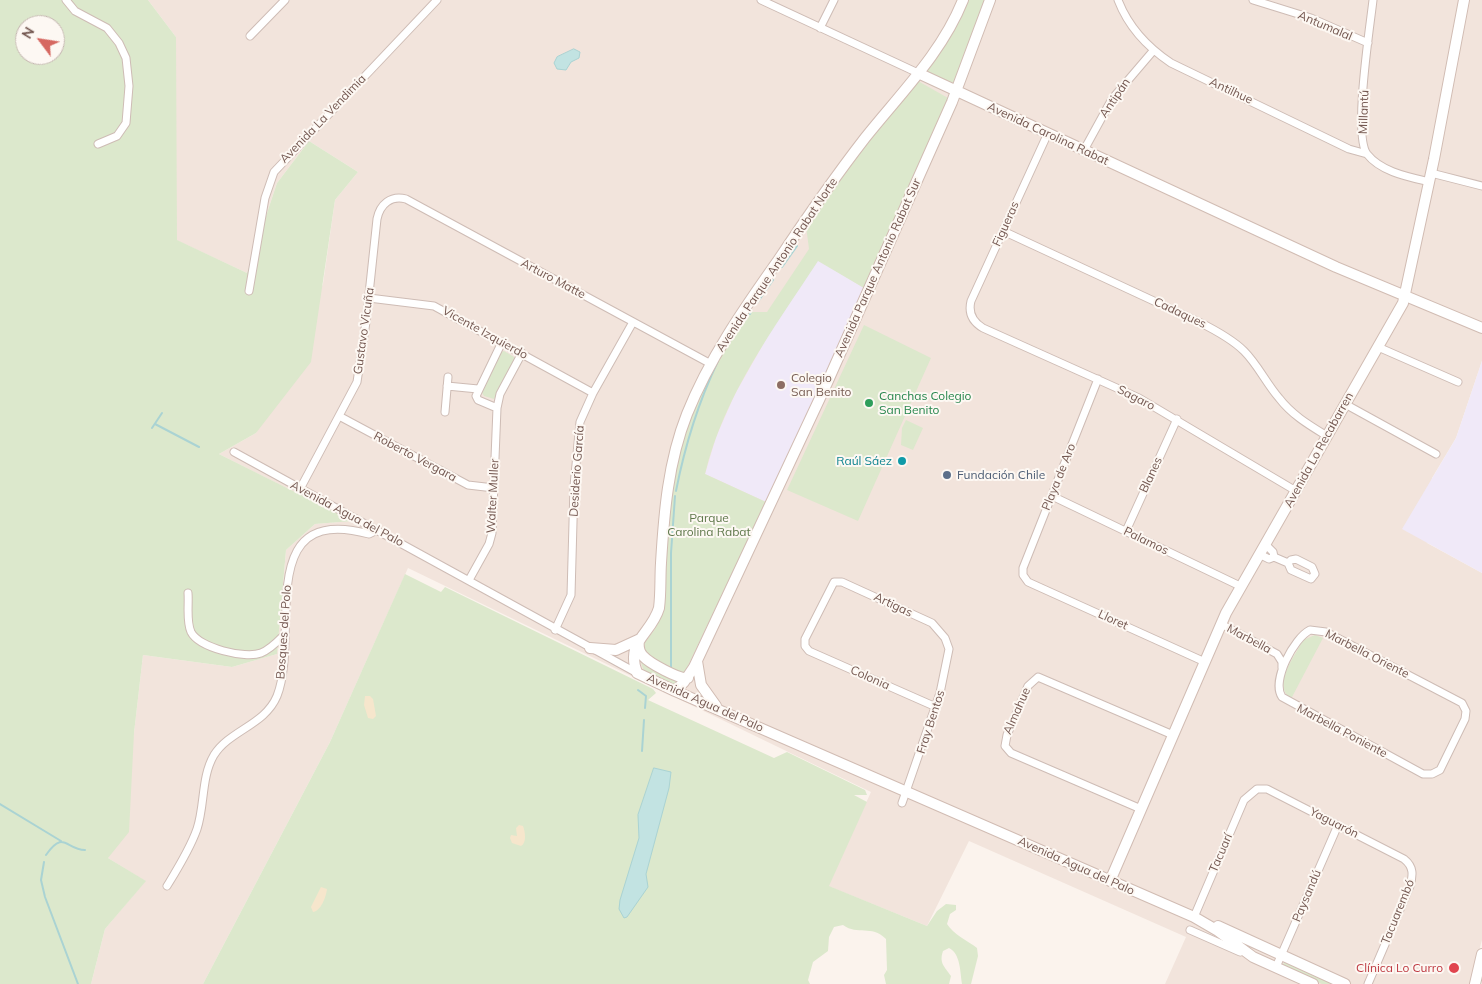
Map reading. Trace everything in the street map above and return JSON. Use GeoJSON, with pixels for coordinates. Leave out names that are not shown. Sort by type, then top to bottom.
{"type":"FeatureCollection","features":[{"type":"Feature","properties":{"kind":"street"},"geometry":{"type":"LineString","coordinates":[[66,0],[74,11],[108,28],[119,43],[126,58],[129,86],[126,123],[116,136],[98,144]]}},
{"type":"Feature","properties":{"kind":"street"},"geometry":{"type":"LineString","coordinates":[[250,36],[285,0]]}},
{"type":"Feature","properties":{"kind":"street","name":"Avenida La Vendimia"},"geometry":{"type":"LineString","coordinates":[[249,291],[267,188],[278,166],[437,0]]}},
{"type":"Feature","properties":{"kind":"street","name":"Avenida Carolina Rabat"},"geometry":{"type":"LineString","coordinates":[[761,0],[1336,267],[1352,278],[1462,323],[1480,327]]}},
{"type":"Feature","properties":{"kind":"street"},"geometry":{"type":"LineString","coordinates":[[820,28],[834,0]]}},
{"type":"Feature","properties":{"kind":"street","name":"Avenida Parque Antonio Rabat Norte"},"geometry":{"type":"LineString","coordinates":[[640,640],[654,620],[659,608],[667,490],[674,454],[686,416],[711,364],[741,313],[830,186],[947,33],[963,0]]}},
{"type":"Feature","properties":{"kind":"street","name":"Avenida Parque Antonio Rabat Sur"},"geometry":{"type":"LineString","coordinates":[[675,691],[688,678],[698,660],[827,383],[957,91],[990,0]]}},
{"type":"Feature","properties":{"kind":"street","name":"Antilhue"},"geometry":{"type":"LineString","coordinates":[[1118,0],[1133,27],[1153,51],[1188,72],[1349,149],[1367,154]]}},
{"type":"Feature","properties":{"kind":"street","name":"Antumalal"},"geometry":{"type":"LineString","coordinates":[[1253,0],[1311,18],[1368,43]]}},
{"type":"Feature","properties":{"kind":"street","name":"Millantú"},"geometry":{"type":"LineString","coordinates":[[1367,154],[1363,140],[1362,119],[1373,0]]}},
{"type":"Feature","properties":{"kind":"street","name":"Avenida Lo Recabarren"},"geometry":{"type":"LineString","coordinates":[[1110,880],[1221,624],[1240,586],[1404,300],[1430,178],[1464,0]]}},
{"type":"Feature","properties":{"kind":"street","name":"Antipán"},"geometry":{"type":"LineString","coordinates":[[1084,150],[1116,93],[1153,51]]}},
{"type":"Feature","properties":{"kind":"street","name":"Figueras"},"geometry":{"type":"LineString","coordinates":[[972,316],[972,301],[1048,133]]}},
{"type":"Feature","properties":{"kind":"street"},"geometry":{"type":"LineString","coordinates":[[1367,154],[1397,174],[1482,186]]}},
{"type":"Feature","properties":{"kind":"street","name":"Arturo Matte"},"geometry":{"type":"LineString","coordinates":[[394,198],[406,199],[711,364]]}},
{"type":"Feature","properties":{"kind":"street","name":"Gustavo Vicuña"},"geometry":{"type":"LineString","coordinates":[[300,488],[358,377],[378,213],[384,203],[394,198]]}},
{"type":"Feature","properties":{"kind":"street","name":"Cadaques"},"geometry":{"type":"LineString","coordinates":[[1003,230],[1199,322],[1224,336],[1239,346],[1254,362],[1278,397],[1292,413],[1327,436]]}},
{"type":"Feature","properties":{"kind":"street","name":"Vicente Izquierdo"},"geometry":{"type":"LineString","coordinates":[[369,298],[430,304],[593,393]]}},
{"type":"Feature","properties":{"kind":"street","name":"Sagaro"},"geometry":{"type":"LineString","coordinates":[[972,316],[983,328],[1098,379],[1177,419],[1296,491]]}},
{"type":"Feature","properties":{"kind":"street","name":"Desiderio García"},"geometry":{"type":"LineString","coordinates":[[555,630],[571,595],[578,430],[583,413],[593,393],[633,322]]}},
{"type":"Feature","properties":{"kind":"street"},"geometry":{"type":"LineString","coordinates":[[497,408],[478,400],[476,396],[502,342]]}},
{"type":"Feature","properties":{"kind":"street"},"geometry":{"type":"LineString","coordinates":[[1378,347],[1458,382]]}},
{"type":"Feature","properties":{"kind":"street","name":"Walter Muller"},"geometry":{"type":"LineString","coordinates":[[469,580],[491,539],[497,408],[500,394],[522,353]]}},
{"type":"Feature","properties":{"kind":"street"},"geometry":{"type":"LineString","coordinates":[[446,412],[448,377]]}},
{"type":"Feature","properties":{"kind":"street","name":"Playa de Aro"},"geometry":{"type":"LineString","coordinates":[[1023,575],[1022,568],[1098,379]]}},
{"type":"Feature","properties":{"kind":"street"},"geometry":{"type":"LineString","coordinates":[[447,386],[478,389]]}},
{"type":"Feature","properties":{"kind":"street"},"geometry":{"type":"LineString","coordinates":[[1345,404],[1436,454]]}},
{"type":"Feature","properties":{"kind":"street","name":"Roberto Vergara"},"geometry":{"type":"LineString","coordinates":[[339,416],[468,485],[494,488]]}},
{"type":"Feature","properties":{"kind":"street","name":"Blanes"},"geometry":{"type":"LineString","coordinates":[[1126,531],[1177,419]]}},
{"type":"Feature","properties":{"kind":"street","name":"Avenida Agua del Palo"},"geometry":{"type":"LineString","coordinates":[[234,452],[469,580],[555,630],[637,673],[720,711],[1243,937],[1281,956],[1346,984]]}},
{"type":"Feature","properties":{"kind":"street","name":"Palamos"},"geometry":{"type":"LineString","coordinates":[[1052,496],[1240,586]]}},
{"type":"Feature","properties":{"kind":"street","name":"Bosques del Polo"},"geometry":{"type":"LineString","coordinates":[[167,886],[188,850],[198,828],[206,776],[214,755],[229,739],[265,714],[276,697],[280,683],[285,634],[289,568],[298,549],[308,538],[327,530],[346,529],[369,534],[377,530]]}},
{"type":"Feature","properties":{"kind":"street"},"geometry":{"type":"LineString","coordinates":[[1265,544],[1273,552],[1274,557]]}},
{"type":"Feature","properties":{"kind":"street"},"geometry":{"type":"LineString","coordinates":[[1259,554],[1268,558],[1274,557],[1288,563]]}},
{"type":"Feature","properties":{"kind":"street","name":"Lloret"},"geometry":{"type":"LineString","coordinates":[[1023,575],[1028,582],[1205,662]]}},
{"type":"Feature","properties":{"kind":"street","name":"Artigas"},"geometry":{"type":"LineString","coordinates":[[805,646],[805,639],[834,582],[842,582],[932,623],[945,638]]}},
{"type":"Feature","properties":{"kind":"street"},"geometry":{"type":"LineString","coordinates":[[188,593],[189,627],[194,637],[203,644],[245,655],[254,655],[268,650],[285,634]]}},
{"type":"Feature","properties":{"kind":"street","name":"Marbella"},"geometry":{"type":"LineString","coordinates":[[1221,624],[1276,654],[1282,662],[1282,671]]}},
{"type":"Feature","properties":{"kind":"street","name":"Marbella Oriente"},"geometry":{"type":"LineString","coordinates":[[1288,659],[1305,632],[1320,630],[1457,699],[1465,707],[1466,714],[1440,770]]}},
{"type":"Feature","properties":{"kind":"street","name":"Fray Bentos"},"geometry":{"type":"LineString","coordinates":[[902,803],[936,707],[950,656],[945,638]]}},
{"type":"Feature","properties":{"kind":"street"},"geometry":{"type":"LineString","coordinates":[[590,648],[616,650],[640,640]]}},
{"type":"Feature","properties":{"kind":"street"},"geometry":{"type":"LineString","coordinates":[[637,673],[633,654],[640,640]]}},
{"type":"Feature","properties":{"kind":"street"},"geometry":{"type":"LineString","coordinates":[[640,640],[640,652],[646,659],[679,677],[688,678]]}},
{"type":"Feature","properties":{"kind":"street","name":"Marbella"},"geometry":{"type":"LineString","coordinates":[[1276,654],[1287,652],[1296,645]]}},
{"type":"Feature","properties":{"kind":"street","name":"Colonia"},"geometry":{"type":"LineString","coordinates":[[805,646],[809,650],[936,707]]}},
{"type":"Feature","properties":{"kind":"street","name":"Marbella Poniente"},"geometry":{"type":"LineString","coordinates":[[1288,659],[1282,671],[1278,689],[1285,700],[1422,774],[1432,774],[1440,770]]}},
{"type":"Feature","properties":{"kind":"street"},"geometry":{"type":"LineString","coordinates":[[698,660],[701,686],[720,711]]}},
{"type":"Feature","properties":{"kind":"street","name":"Almahue"},"geometry":{"type":"LineString","coordinates":[[1141,809],[1012,753],[1005,746],[1007,735],[1028,686],[1038,677],[1173,735]]}},
{"type":"Feature","properties":{"kind":"street","name":"Yaguarón"},"geometry":{"type":"LineString","coordinates":[[1253,791],[1261,788],[1267,789],[1404,859],[1412,868]]}},
{"type":"Feature","properties":{"kind":"street","name":"Tacuarí"},"geometry":{"type":"LineString","coordinates":[[1194,917],[1244,800],[1253,791]]}},
{"type":"Feature","properties":{"kind":"street","name":"Paysandú"},"geometry":{"type":"LineString","coordinates":[[1276,967],[1338,825]]}},
{"type":"Feature","properties":{"kind":"street","name":"Tacuarembó"},"geometry":{"type":"LineString","coordinates":[[1368,984],[1410,886],[1413,873],[1412,868]]}},
{"type":"Feature","properties":{"kind":"street","name":"Avenida Agua del Palo"},"geometry":{"type":"LineString","coordinates":[[1194,917],[1218,931],[1253,957]]}},
{"type":"Feature","properties":{"kind":"street","name":"Avenida Agua del Palo"},"geometry":{"type":"LineString","coordinates":[[1190,930],[1313,984]]}},
{"type":"Feature","properties":{"kind":"street"},"geometry":{"type":"LineString","coordinates":[[1476,984],[1482,954]]}},
{"type":"Feature","properties":{"kind":"shaded area"},"geometry":{"type":"Polygon","coordinates":[[[148,0],[1482,0],[1482,361],[1456,438],[1432,478],[1427,543],[1482,573],[1482,940],[1470,984],[1165,984],[1186,937],[969,841],[927,926],[828,886],[871,792],[408,568],[330,742],[203,984],[91,984],[105,929],[145,881],[108,858],[134,733],[143,655],[232,667],[277,654],[286,550],[315,524],[352,521],[219,454],[256,433],[323,284],[335,200],[358,172],[309,141],[277,183],[247,273],[176,240],[176,37],[148,0]]]}},
{"type":"Feature","properties":{"kind":"shaded area","name":"Colegio San Benito"},"geometry":{"type":"Polygon","coordinates":[[[818,260],[864,288],[817,396],[766,502],[705,474],[716,437],[735,394],[769,334],[818,260]]]}},
{"type":"Feature","properties":{"kind":"shaded area"},"geometry":{"type":"Polygon","coordinates":[[[1482,361],[1482,573],[1402,529],[1456,438],[1482,361]]]}},
{"type":"Feature","properties":{"kind":"green space"},"geometry":{"type":"Polygon","coordinates":[[[0,0],[148,0],[176,37],[177,240],[247,273],[277,183],[309,141],[358,172],[335,200],[311,362],[256,433],[219,454],[353,521],[315,524],[286,550],[277,654],[232,667],[143,655],[134,733],[129,832],[108,858],[146,881],[105,929],[91,984],[0,984],[0,0]]]}},
{"type":"Feature","properties":{"kind":"green space"},"geometry":{"type":"Polygon","coordinates":[[[966,0],[985,0],[956,81],[952,83],[928,73],[928,67],[966,0]]]}},
{"type":"Feature","properties":{"kind":"green space","name":"Parque Carolina Rabat"},"geometry":{"type":"Polygon","coordinates":[[[918,81],[948,98],[864,288],[818,261],[752,363],[724,417],[705,474],[766,502],[682,678],[675,685],[644,671],[641,653],[646,641],[658,624],[660,616],[670,492],[679,452],[694,410],[723,352],[746,312],[767,312],[809,249],[806,226],[877,130],[918,81]]]}},
{"type":"Feature","properties":{"kind":"green space","name":"Canchas Colegio San Benito"},"geometry":{"type":"Polygon","coordinates":[[[864,325],[931,358],[858,521],[787,490],[864,325]]]}},
{"type":"Feature","properties":{"kind":"green space"},"geometry":{"type":"Polygon","coordinates":[[[504,351],[514,357],[514,360],[494,399],[484,396],[481,391],[500,352],[504,351]]]}},
{"type":"Feature","properties":{"kind":"green space"},"geometry":{"type":"Polygon","coordinates":[[[906,420],[923,428],[913,450],[901,445],[902,428],[906,420]]]}},
{"type":"Feature","properties":{"kind":"green space"},"geometry":{"type":"Polygon","coordinates":[[[405,574],[441,592],[445,587],[653,689],[656,693],[648,700],[774,758],[787,752],[865,790],[867,795],[854,795],[867,802],[829,886],[927,926],[937,911],[946,904],[956,905],[956,910],[950,914],[947,924],[957,934],[977,948],[978,956],[971,984],[962,984],[958,959],[949,948],[943,951],[942,959],[951,976],[949,984],[886,984],[884,975],[887,970],[886,939],[875,932],[854,930],[843,925],[834,927],[829,937],[828,951],[813,962],[808,980],[810,984],[203,984],[330,742],[405,574]]]}},
{"type":"Feature","properties":{"kind":"green space"},"geometry":{"type":"Polygon","coordinates":[[[1315,635],[1323,638],[1291,699],[1285,693],[1283,686],[1286,670],[1303,640],[1315,635]]]}},
{"type":"Feature","properties":{"kind":"green space"},"geometry":{"type":"Polygon","coordinates":[[[1285,961],[1336,984],[1322,984],[1282,966],[1285,961]]]}},
{"type":"Feature","properties":{"kind":"sand"},"geometry":{"type":"Polygon","coordinates":[[[365,696],[370,696],[373,699],[376,716],[373,719],[368,718],[364,705],[365,696]]]}},
{"type":"Feature","properties":{"kind":"sand"},"geometry":{"type":"Polygon","coordinates":[[[519,825],[523,826],[525,834],[525,840],[521,846],[512,843],[510,838],[511,835],[517,836],[516,828],[519,825]]]}},
{"type":"Feature","properties":{"kind":"sand"},"geometry":{"type":"Polygon","coordinates":[[[321,887],[327,889],[326,896],[321,906],[313,912],[311,907],[321,887]]]}},
{"type":"Feature","properties":{"kind":"water"},"geometry":{"type":"Polygon","coordinates":[[[574,49],[580,52],[579,58],[571,62],[566,70],[557,69],[554,63],[557,57],[574,49]]]}},
{"type":"Feature","properties":{"kind":"water"},"geometry":{"type":"Polygon","coordinates":[[[654,768],[671,772],[669,788],[646,874],[648,887],[627,917],[624,918],[619,909],[620,900],[639,838],[638,815],[654,768]]]}},
{"type":"Feature","properties":{"kind":"waterway"},"geometry":{"type":"LineString","coordinates":[[782,267],[797,246]]}},
{"type":"Feature","properties":{"kind":"waterway"},"geometry":{"type":"LineString","coordinates":[[757,303],[773,280]]}},
{"type":"Feature","properties":{"kind":"waterway"},"geometry":{"type":"LineString","coordinates":[[676,491],[693,424],[718,361]]}},
{"type":"Feature","properties":{"kind":"waterway"},"geometry":{"type":"LineString","coordinates":[[152,428],[162,413]]}},
{"type":"Feature","properties":{"kind":"waterway"},"geometry":{"type":"LineString","coordinates":[[155,424],[199,447]]}},
{"type":"Feature","properties":{"kind":"waterway"},"geometry":{"type":"LineString","coordinates":[[671,668],[671,553],[675,496]]}},
{"type":"Feature","properties":{"kind":"waterway"},"geometry":{"type":"LineString","coordinates":[[638,690],[646,696],[645,708]]}},
{"type":"Feature","properties":{"kind":"waterway"},"geometry":{"type":"LineString","coordinates":[[642,751],[644,720]]}},
{"type":"Feature","properties":{"kind":"waterway"},"geometry":{"type":"LineString","coordinates":[[0,804],[61,841]]}},
{"type":"Feature","properties":{"kind":"waterway"},"geometry":{"type":"LineString","coordinates":[[46,855],[52,847],[61,842],[85,850]]}},
{"type":"Feature","properties":{"kind":"waterway"},"geometry":{"type":"LineString","coordinates":[[44,862],[41,880],[45,897],[78,984]]}},
{"type":"Feature","properties":{"kind":"place","name":"Colegio San Benito"},"geometry":{"type":"Point","coordinates":[781,385]}},
{"type":"Feature","properties":{"kind":"place","name":"Canchas Colegio San Benito"},"geometry":{"type":"Point","coordinates":[869,403]}},
{"type":"Feature","properties":{"kind":"place","name":"Raúl Sáez"},"geometry":{"type":"Point","coordinates":[902,461]}},
{"type":"Feature","properties":{"kind":"place","name":"Fundación Chile"},"geometry":{"type":"Point","coordinates":[947,475]}},
{"type":"Feature","properties":{"kind":"place","name":"Clínica Lo Curro"},"geometry":{"type":"Point","coordinates":[1454,968]}}]}
